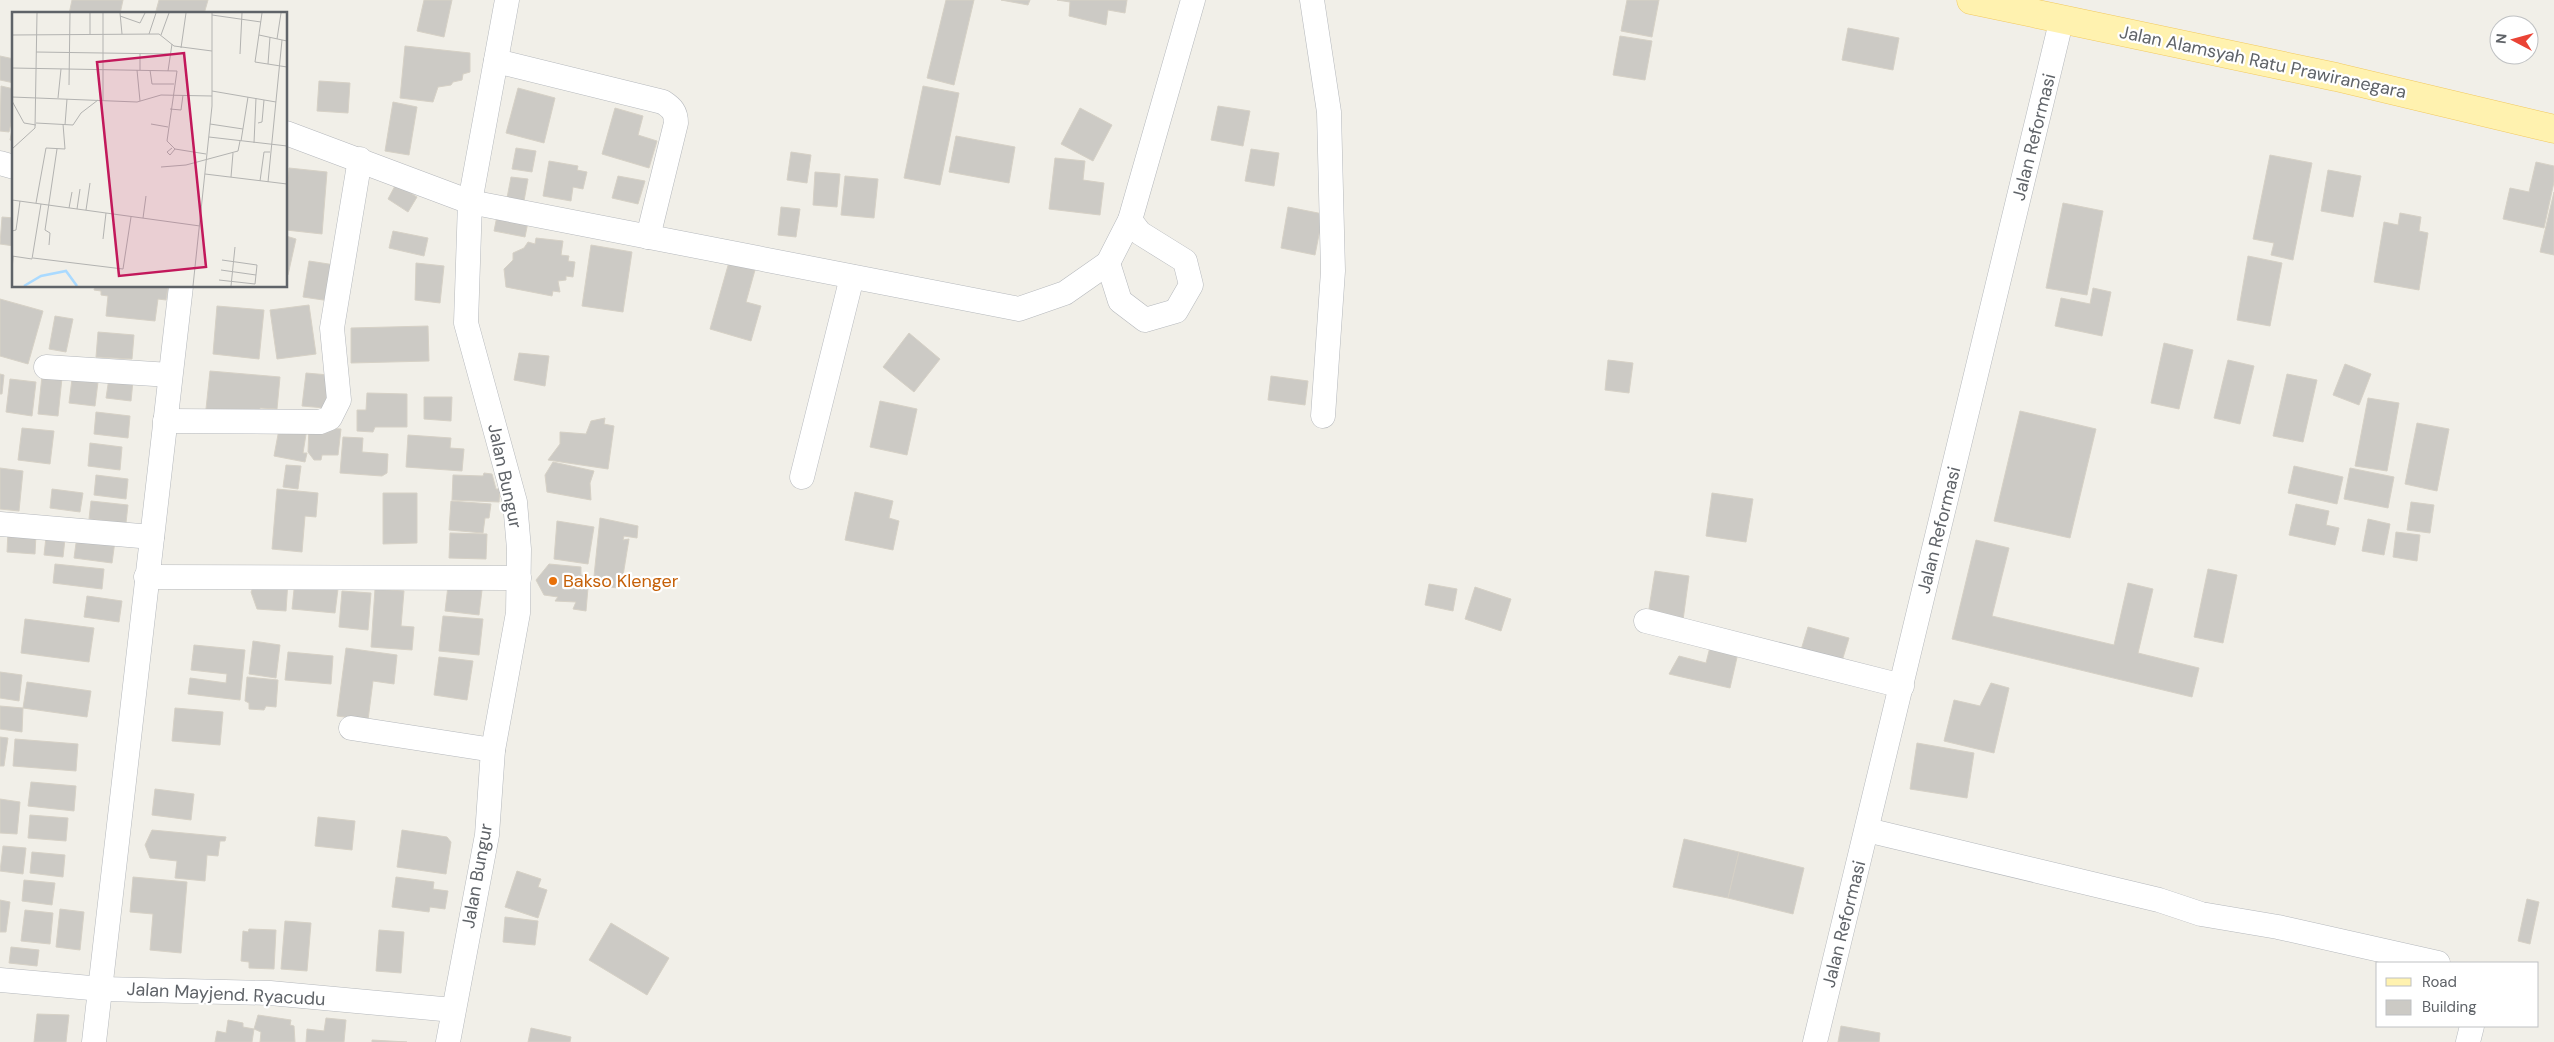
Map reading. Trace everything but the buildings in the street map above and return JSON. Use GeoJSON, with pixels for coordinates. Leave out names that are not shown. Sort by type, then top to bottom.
{"type":"FeatureCollection","features":[{"type":"Feature","properties":{"kind":"main road","name":"Jalan Alamsyah Ratu Prawiranegara"},"geometry":{"type":"LineString","coordinates":[[1971,0],[2336,77],[2554,129]]}},
{"type":"Feature","properties":{"kind":"street","name":"Jalan Bungur"},"geometry":{"type":"LineString","coordinates":[[448,1042],[452,1010],[486,835],[493,750],[518,613],[519,549],[515,502],[466,323],[470,202],[507,0]]}},
{"type":"Feature","properties":{"kind":"street"},"geometry":{"type":"LineString","coordinates":[[1312,0],[1329,112],[1333,271],[1323,416]]}},
{"type":"Feature","properties":{"kind":"street"},"geometry":{"type":"LineString","coordinates":[[288,134],[360,159],[470,202],[1019,309],[1065,294],[1108,263],[1130,220],[1194,1]]}},
{"type":"Feature","properties":{"kind":"street","name":"Jalan Reformasi"},"geometry":{"type":"LineString","coordinates":[[1815,1042],[2062,18]]}},
{"type":"Feature","properties":{"kind":"street"},"geometry":{"type":"LineString","coordinates":[[496,61],[663,102],[671,107],[676,114],[676,123],[648,236]]}},
{"type":"Feature","properties":{"kind":"street"},"geometry":{"type":"LineString","coordinates":[[165,421],[320,422],[330,418],[336,407],[339,392],[332,328],[360,159]]}},
{"type":"Feature","properties":{"kind":"street"},"geometry":{"type":"LineString","coordinates":[[1108,263],[1120,301],[1145,320],[1176,311],[1191,285],[1185,261],[1140,233],[1130,220]]}},
{"type":"Feature","properties":{"kind":"street"},"geometry":{"type":"LineString","coordinates":[[802,477],[852,277]]}},
{"type":"Feature","properties":{"kind":"street"},"geometry":{"type":"LineString","coordinates":[[94,1042],[102,989],[146,577],[181,288]]}},
{"type":"Feature","properties":{"kind":"street"},"geometry":{"type":"LineString","coordinates":[[46,367],[170,375]]}},
{"type":"Feature","properties":{"kind":"street"},"geometry":{"type":"LineString","coordinates":[[0,524],[152,537]]}},
{"type":"Feature","properties":{"kind":"street"},"geometry":{"type":"LineString","coordinates":[[146,577],[518,578]]}},
{"type":"Feature","properties":{"kind":"street"},"geometry":{"type":"LineString","coordinates":[[1646,621],[1902,686]]}},
{"type":"Feature","properties":{"kind":"street"},"geometry":{"type":"LineString","coordinates":[[351,728],[493,750]]}},
{"type":"Feature","properties":{"kind":"street"},"geometry":{"type":"LineString","coordinates":[[1867,830],[2159,900],[2201,914],[2278,927],[2434,962]]}},
{"type":"Feature","properties":{"kind":"street","name":"Jalan Mayjend. Ryacudu"},"geometry":{"type":"LineString","coordinates":[[0,980],[102,989],[270,993],[452,1010]]}},
{"type":"Feature","properties":{"kind":"street"},"geometry":{"type":"LineString","coordinates":[[2468,1042],[2472,1027]]}},
{"type":"Feature","properties":{"kind":"place","name":"Bakso Klenger"},"geometry":{"type":"Point","coordinates":[553,581]}}]}
